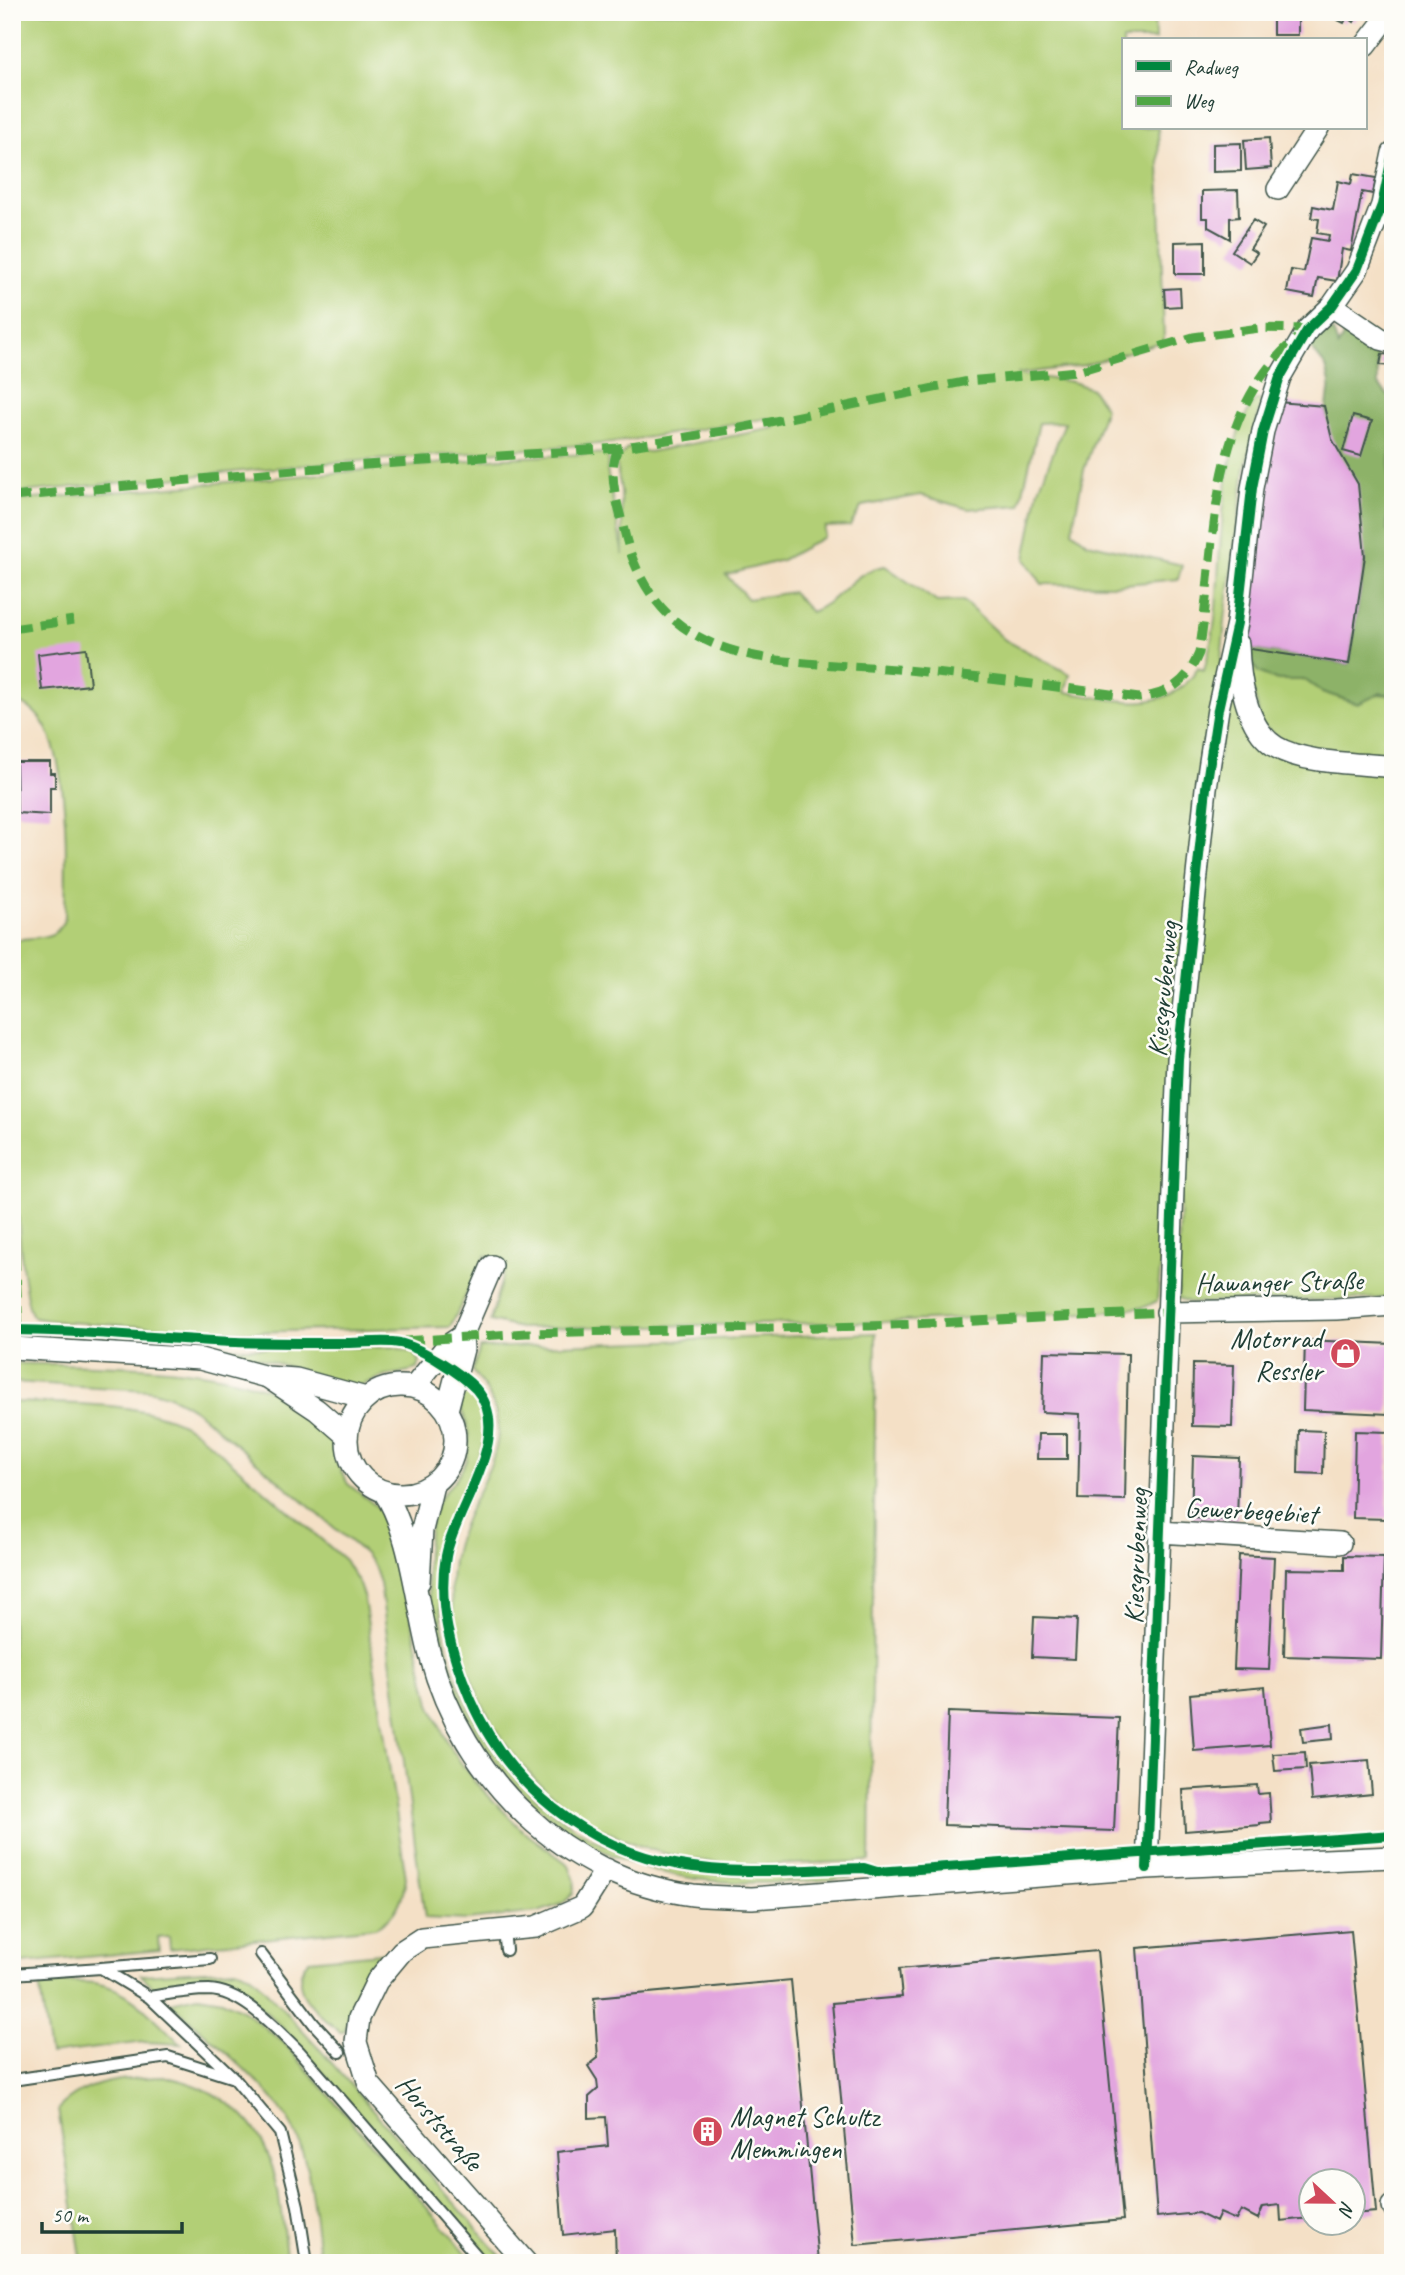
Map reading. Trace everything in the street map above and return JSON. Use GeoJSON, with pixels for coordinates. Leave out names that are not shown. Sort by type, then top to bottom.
{"type":"FeatureCollection","features":[{"type":"Feature","properties":{"kind":"street"},"geometry":{"type":"LineString","coordinates":[[1366,45],[1391,12]]}},
{"type":"Feature","properties":{"kind":"street"},"geometry":{"type":"LineString","coordinates":[[1278,190],[1317,130]]}},
{"type":"Feature","properties":{"kind":"street","name":"Kiesgrubenweg"},"geometry":{"type":"LineString","coordinates":[[1147,1868],[1178,1059],[1214,735],[1237,622],[1252,488],[1263,431],[1280,377],[1308,329],[1332,306],[1357,270],[1372,236],[1393,153]]}},
{"type":"Feature","properties":{"kind":"street"},"geometry":{"type":"LineString","coordinates":[[1332,306],[1381,339],[1393,342]]}},
{"type":"Feature","properties":{"kind":"street"},"geometry":{"type":"LineString","coordinates":[[1237,622],[1245,694],[1256,726],[1276,747],[1304,757],[1393,767]]}},
{"type":"Feature","properties":{"kind":"street"},"geometry":{"type":"LineString","coordinates":[[447,1410],[463,1349],[462,1336],[492,1266]]}},
{"type":"Feature","properties":{"kind":"street","name":"Hawanger Straße"},"geometry":{"type":"LineString","coordinates":[[1167,1312],[1336,1310],[1393,1305]]}},
{"type":"Feature","properties":{"kind":"street"},"geometry":{"type":"LineString","coordinates":[[414,1387],[447,1346],[462,1336]]}},
{"type":"Feature","properties":{"kind":"street"},"geometry":{"type":"LineString","coordinates":[[12,1348],[201,1359],[267,1377],[296,1379],[366,1398]]}},
{"type":"Feature","properties":{"kind":"street"},"geometry":{"type":"LineString","coordinates":[[267,1377],[317,1410],[347,1436]]}},
{"type":"Feature","properties":{"kind":"street"},"geometry":{"type":"LineString","coordinates":[[389,1387],[414,1387],[433,1395],[447,1410],[453,1422],[455,1450],[443,1475],[433,1485],[404,1495],[383,1492],[366,1482],[353,1466],[347,1436],[353,1415],[366,1398],[389,1387]]}},
{"type":"Feature","properties":{"kind":"street"},"geometry":{"type":"LineString","coordinates":[[418,1595],[422,1530],[433,1485]]}},
{"type":"Feature","properties":{"kind":"street"},"geometry":{"type":"LineString","coordinates":[[383,1492],[392,1504],[418,1595],[437,1680],[472,1754],[490,1778],[528,1817],[579,1854],[606,1869],[690,1895],[752,1898],[1147,1868],[1393,1857]]}},
{"type":"Feature","properties":{"kind":"street","name":"Gewerbegebiet"},"geometry":{"type":"LineString","coordinates":[[1159,1532],[1339,1543]]}},
{"type":"Feature","properties":{"kind":"street","name":"Horststraße"},"geometry":{"type":"LineString","coordinates":[[526,2263],[369,2084],[356,2042],[364,2003],[377,1981],[402,1951],[422,1938],[505,1940],[582,1907],[606,1869]]}},
{"type":"Feature","properties":{"kind":"lane"},"geometry":{"type":"LineString","coordinates":[[261,1954],[314,2024],[340,2052]]}},
{"type":"Feature","properties":{"kind":"lane"},"geometry":{"type":"LineString","coordinates":[[12,1974],[210,1959]]}},
{"type":"Feature","properties":{"kind":"lane"},"geometry":{"type":"LineString","coordinates":[[101,1968],[149,1997],[234,2078],[280,2133],[298,2206],[307,2263]]}},
{"type":"Feature","properties":{"kind":"lane"},"geometry":{"type":"LineString","coordinates":[[149,1997],[211,1990],[238,2000],[273,2026],[299,2051],[483,2263]]}},
{"type":"Feature","properties":{"kind":"lane"},"geometry":{"type":"LineString","coordinates":[[19,2079],[168,2057],[234,2078]]}},
{"type":"Feature","properties":{"kind":"green space"},"geometry":{"type":"Polygon","coordinates":[[[12,12],[1154,12],[1155,38],[1122,38],[1122,130],[1158,130],[1164,341],[1085,365],[1017,374],[1073,382],[1092,389],[1105,408],[1084,470],[1072,531],[1088,543],[1182,565],[1178,579],[1115,585],[1042,584],[1025,559],[1039,489],[1065,422],[1039,423],[1020,505],[968,509],[921,495],[862,506],[850,526],[825,527],[824,537],[782,560],[726,575],[748,599],[792,592],[811,612],[822,607],[863,574],[885,566],[937,602],[963,601],[1005,640],[1070,674],[1065,692],[1120,701],[1156,699],[1172,694],[1186,684],[1198,668],[1204,671],[1215,619],[1228,473],[1244,419],[1256,400],[1262,400],[1245,468],[1226,611],[1157,1301],[1145,1307],[1105,1312],[885,1322],[520,1328],[490,1321],[506,1265],[486,1255],[450,1327],[247,1332],[34,1318],[27,1297],[21,1256],[17,1201],[12,941],[52,934],[62,925],[65,916],[66,865],[63,794],[48,731],[33,711],[12,702],[12,501],[503,458],[609,453],[607,470],[623,555],[621,490],[616,463],[627,448],[649,452],[775,428],[769,418],[612,443],[316,464],[12,493],[12,12]]]}},
{"type":"Feature","properties":{"kind":"green space"},"geometry":{"type":"Polygon","coordinates":[[[1347,329],[1357,329],[1377,348],[1378,385],[1393,400],[1387,530],[1393,539],[1393,695],[1381,693],[1358,704],[1322,692],[1305,680],[1275,680],[1258,672],[1244,648],[1349,664],[1365,557],[1323,438],[1330,383],[1326,367],[1310,347],[1311,338],[1318,332],[1333,331],[1338,346],[1347,329]]]}},
{"type":"Feature","properties":{"kind":"green space"},"geometry":{"type":"Polygon","coordinates":[[[1244,648],[1275,680],[1305,679],[1322,692],[1393,695],[1393,762],[1296,750],[1261,724],[1244,648]]]}},
{"type":"Feature","properties":{"kind":"green space"},"geometry":{"type":"Polygon","coordinates":[[[1234,676],[1263,744],[1393,772],[1393,1298],[1191,1303],[1178,1298],[1182,1091],[1212,789],[1234,676]]]}},
{"type":"Feature","properties":{"kind":"green space"},"geometry":{"type":"Polygon","coordinates":[[[876,1333],[870,1861],[766,1865],[692,1859],[654,1850],[618,1837],[584,1819],[554,1797],[526,1770],[502,1739],[475,1688],[457,1634],[451,1597],[453,1561],[460,1534],[491,1464],[497,1443],[497,1421],[490,1397],[472,1371],[480,1348],[876,1333]]]}},
{"type":"Feature","properties":{"kind":"green space"},"geometry":{"type":"Polygon","coordinates":[[[36,1336],[160,1341],[244,1348],[394,1347],[413,1353],[420,1361],[418,1369],[382,1377],[357,1387],[259,1358],[201,1348],[41,1342],[36,1336]]]}},
{"type":"Feature","properties":{"kind":"green space"},"geometry":{"type":"Polygon","coordinates":[[[12,1363],[155,1368],[230,1378],[262,1387],[289,1400],[331,1433],[335,1460],[348,1484],[380,1509],[398,1558],[430,1704],[449,1746],[474,1781],[523,1831],[569,1865],[575,1881],[573,1894],[562,1904],[538,1912],[468,1920],[425,1918],[380,1583],[374,1566],[364,1553],[186,1404],[147,1390],[12,1382],[12,1363]]]}},
{"type":"Feature","properties":{"kind":"green space"},"geometry":{"type":"Polygon","coordinates":[[[465,1389],[480,1403],[485,1434],[480,1454],[445,1539],[440,1569],[443,1626],[453,1669],[469,1709],[490,1745],[516,1778],[546,1807],[581,1831],[618,1851],[658,1865],[718,1874],[848,1872],[851,1878],[755,1883],[697,1879],[655,1871],[616,1857],[580,1838],[546,1814],[516,1786],[490,1754],[468,1719],[451,1680],[440,1647],[427,1575],[428,1540],[435,1508],[466,1461],[468,1429],[460,1404],[465,1389]]]}},
{"type":"Feature","properties":{"kind":"green space"},"geometry":{"type":"Polygon","coordinates":[[[12,1402],[84,1404],[134,1409],[180,1423],[199,1434],[345,1560],[364,1599],[406,1878],[397,1907],[382,1923],[375,1927],[170,1949],[169,1937],[158,1938],[159,1950],[12,1964],[12,1402]]]}},
{"type":"Feature","properties":{"kind":"green space"},"geometry":{"type":"Polygon","coordinates":[[[390,1952],[357,1994],[344,2032],[339,2032],[322,2017],[302,1990],[302,1970],[309,1960],[390,1952]]]}},
{"type":"Feature","properties":{"kind":"green space"},"geometry":{"type":"Polygon","coordinates":[[[236,1969],[251,1975],[308,2036],[507,2263],[490,2263],[297,2043],[258,2006],[223,1986],[204,1984],[156,1989],[141,1975],[236,1969]]]}},
{"type":"Feature","properties":{"kind":"green space"},"geometry":{"type":"Polygon","coordinates":[[[84,1982],[111,1987],[144,2008],[181,2044],[145,2042],[50,2054],[39,1983],[84,1982]]]}},
{"type":"Feature","properties":{"kind":"green space"},"geometry":{"type":"Polygon","coordinates":[[[198,1996],[222,2000],[244,2011],[284,2043],[475,2263],[320,2263],[307,2168],[295,2132],[286,2116],[262,2087],[170,2002],[198,1996]]]}},
{"type":"Feature","properties":{"kind":"green space"},"geometry":{"type":"Polygon","coordinates":[[[164,2077],[195,2085],[224,2100],[237,2110],[258,2135],[275,2177],[287,2263],[82,2263],[58,2109],[69,2099],[93,2086],[135,2078],[164,2077]]]}},
{"type":"Feature","properties":{"kind":"building"},"geometry":{"type":"Polygon","coordinates":[[[1280,12],[1307,12],[1307,17],[1298,17],[1298,35],[1273,35],[1273,15],[1280,15],[1280,12]]]}},
{"type":"Feature","properties":{"kind":"building"},"geometry":{"type":"Polygon","coordinates":[[[1340,12],[1360,12],[1354,22],[1347,17],[1344,23],[1336,19],[1340,12]]]}},
{"type":"Feature","properties":{"kind":"building"},"geometry":{"type":"Polygon","coordinates":[[[1269,138],[1271,168],[1246,170],[1244,140],[1269,138]]]}},
{"type":"Feature","properties":{"kind":"building"},"geometry":{"type":"Polygon","coordinates":[[[1241,143],[1241,171],[1213,172],[1213,144],[1241,143]]]}},
{"type":"Feature","properties":{"kind":"building"},"geometry":{"type":"Polygon","coordinates":[[[1353,174],[1376,178],[1373,194],[1362,192],[1351,251],[1342,249],[1337,281],[1318,278],[1314,297],[1287,292],[1291,270],[1304,272],[1311,238],[1328,241],[1329,235],[1317,233],[1319,219],[1311,218],[1313,206],[1333,210],[1338,181],[1351,184],[1353,174]]]}},
{"type":"Feature","properties":{"kind":"building"},"geometry":{"type":"Polygon","coordinates":[[[1238,190],[1239,217],[1230,218],[1230,239],[1208,227],[1208,218],[1202,218],[1202,191],[1238,190]]]}},
{"type":"Feature","properties":{"kind":"building"},"geometry":{"type":"Polygon","coordinates":[[[1253,220],[1264,227],[1250,249],[1257,253],[1250,263],[1232,251],[1253,220]]]}},
{"type":"Feature","properties":{"kind":"building"},"geometry":{"type":"Polygon","coordinates":[[[1205,241],[1205,274],[1175,274],[1175,242],[1205,241]]]}},
{"type":"Feature","properties":{"kind":"building"},"geometry":{"type":"Polygon","coordinates":[[[1180,288],[1181,306],[1165,307],[1164,289],[1180,288]]]}},
{"type":"Feature","properties":{"kind":"building"},"geometry":{"type":"Polygon","coordinates":[[[1382,354],[1393,355],[1393,366],[1380,365],[1382,354]]]}},
{"type":"Feature","properties":{"kind":"building"},"geometry":{"type":"Polygon","coordinates":[[[1278,402],[1324,406],[1332,439],[1358,484],[1365,556],[1349,664],[1244,648],[1261,475],[1278,402]]]}},
{"type":"Feature","properties":{"kind":"building"},"geometry":{"type":"Polygon","coordinates":[[[1353,416],[1372,421],[1361,456],[1343,451],[1353,416]]]}},
{"type":"Feature","properties":{"kind":"building"},"geometry":{"type":"Polygon","coordinates":[[[86,648],[90,685],[42,690],[38,654],[86,648]]]}},
{"type":"Feature","properties":{"kind":"building"},"geometry":{"type":"Polygon","coordinates":[[[16,762],[50,762],[50,773],[55,773],[55,787],[50,787],[50,815],[17,813],[16,762]]]}},
{"type":"Feature","properties":{"kind":"building"},"geometry":{"type":"Polygon","coordinates":[[[1305,1340],[1392,1344],[1389,1414],[1303,1410],[1305,1340]]]}},
{"type":"Feature","properties":{"kind":"building"},"geometry":{"type":"Polygon","coordinates":[[[1044,1352],[1128,1354],[1125,1500],[1078,1499],[1080,1414],[1042,1412],[1044,1352]]]}},
{"type":"Feature","properties":{"kind":"building"},"geometry":{"type":"Polygon","coordinates":[[[1193,1364],[1234,1365],[1232,1427],[1192,1426],[1193,1364]]]}},
{"type":"Feature","properties":{"kind":"building"},"geometry":{"type":"Polygon","coordinates":[[[1299,1430],[1324,1431],[1323,1474],[1298,1473],[1299,1430]]]}},
{"type":"Feature","properties":{"kind":"building"},"geometry":{"type":"Polygon","coordinates":[[[1355,1431],[1389,1432],[1387,1519],[1353,1518],[1355,1431]]]}},
{"type":"Feature","properties":{"kind":"building"},"geometry":{"type":"Polygon","coordinates":[[[1038,1434],[1067,1434],[1067,1459],[1037,1459],[1038,1434]]]}},
{"type":"Feature","properties":{"kind":"building"},"geometry":{"type":"Polygon","coordinates":[[[1193,1456],[1239,1458],[1237,1520],[1191,1518],[1193,1456]]]}},
{"type":"Feature","properties":{"kind":"building"},"geometry":{"type":"Polygon","coordinates":[[[1239,1555],[1274,1557],[1269,1670],[1234,1669],[1239,1555]]]}},
{"type":"Feature","properties":{"kind":"building"},"geometry":{"type":"Polygon","coordinates":[[[1344,1556],[1384,1557],[1381,1659],[1284,1656],[1286,1569],[1344,1570],[1344,1556]]]}},
{"type":"Feature","properties":{"kind":"building"},"geometry":{"type":"Polygon","coordinates":[[[1034,1617],[1077,1619],[1075,1659],[1032,1657],[1034,1617]]]}},
{"type":"Feature","properties":{"kind":"building"},"geometry":{"type":"Polygon","coordinates":[[[1265,1687],[1270,1745],[1194,1751],[1190,1694],[1265,1687]]]}},
{"type":"Feature","properties":{"kind":"building"},"geometry":{"type":"Polygon","coordinates":[[[948,1712],[1119,1718],[1114,1831],[944,1825],[948,1712]]]}},
{"type":"Feature","properties":{"kind":"building"},"geometry":{"type":"Polygon","coordinates":[[[1332,1724],[1333,1739],[1303,1742],[1301,1728],[1332,1724]]]}},
{"type":"Feature","properties":{"kind":"building"},"geometry":{"type":"Polygon","coordinates":[[[1305,1752],[1306,1769],[1275,1771],[1273,1754],[1305,1752]]]}},
{"type":"Feature","properties":{"kind":"building"},"geometry":{"type":"Polygon","coordinates":[[[1369,1760],[1372,1794],[1312,1800],[1309,1765],[1369,1760]]]}},
{"type":"Feature","properties":{"kind":"building"},"geometry":{"type":"Polygon","coordinates":[[[1257,1785],[1258,1794],[1269,1793],[1271,1822],[1185,1831],[1183,1790],[1257,1785]]]}},
{"type":"Feature","properties":{"kind":"building"},"geometry":{"type":"Polygon","coordinates":[[[1351,1930],[1376,2212],[1366,2213],[1366,2166],[1296,2166],[1296,2219],[1281,2221],[1280,2205],[1263,2207],[1258,2219],[1241,2210],[1236,2220],[1220,2213],[1216,2222],[1198,2213],[1157,2217],[1137,1948],[1351,1930]]]}},
{"type":"Feature","properties":{"kind":"building"},"geometry":{"type":"Polygon","coordinates":[[[1097,1951],[1123,2220],[855,2245],[832,2003],[902,1997],[899,1969],[1097,1951]]]}},
{"type":"Feature","properties":{"kind":"building","name":"Magnet Schultz Memmingen"},"geometry":{"type":"Polygon","coordinates":[[[791,1980],[818,2262],[616,2263],[615,2229],[563,2235],[557,2152],[608,2146],[606,2117],[589,2118],[589,2097],[598,2089],[597,2080],[588,2066],[598,2058],[594,1998],[791,1980]]]}},
{"type":"Feature","properties":{"kind":"marked path"},"geometry":{"type":"LineString","coordinates":[[12,497],[305,469],[618,448],[736,429],[968,381],[1078,371],[1193,337],[1259,328],[1308,329]]}},
{"type":"Feature","properties":{"kind":"marked path"},"geometry":{"type":"LineString","coordinates":[[618,448],[613,467],[614,487],[623,526],[640,575],[665,611],[696,635],[732,650],[773,659],[936,673],[1139,698],[1160,693],[1176,685],[1189,672],[1199,653],[1220,484],[1230,443],[1245,405],[1267,369],[1297,338]]}},
{"type":"Feature","properties":{"kind":"marked path"},"geometry":{"type":"LineString","coordinates":[[12,629],[74,620]]}},
{"type":"Feature","properties":{"kind":"marked path"},"geometry":{"type":"LineString","coordinates":[[12,1198],[19,1330]]}},
{"type":"Feature","properties":{"kind":"marked path"},"geometry":{"type":"LineString","coordinates":[[405,1341],[526,1333],[869,1326],[1167,1312]]}},
{"type":"Feature","properties":{"kind":"cycle path"},"geometry":{"type":"LineString","coordinates":[[1147,1868],[1178,1059],[1206,788],[1218,709],[1237,623],[1252,488],[1263,431],[1280,377],[1308,329],[1332,306],[1357,270],[1382,205],[1393,153]]}},
{"type":"Feature","properties":{"kind":"cycle path"},"geometry":{"type":"LineString","coordinates":[[12,1330],[235,1342],[394,1342],[429,1356],[469,1383],[487,1407],[489,1427],[479,1471],[446,1556],[443,1593],[452,1646],[463,1681],[486,1729],[505,1759],[528,1785],[582,1828],[646,1857],[680,1865],[725,1870],[864,1868],[877,1872],[1393,1835]]}},
{"type":"Feature","properties":{"kind":"place","name":"Motorrad Ressler"},"geometry":{"type":"Point","coordinates":[1345,1354]}},
{"type":"Feature","properties":{"kind":"place","name":"Magnet Schultz Memmingen"},"geometry":{"type":"Point","coordinates":[707,2132]}}]}
